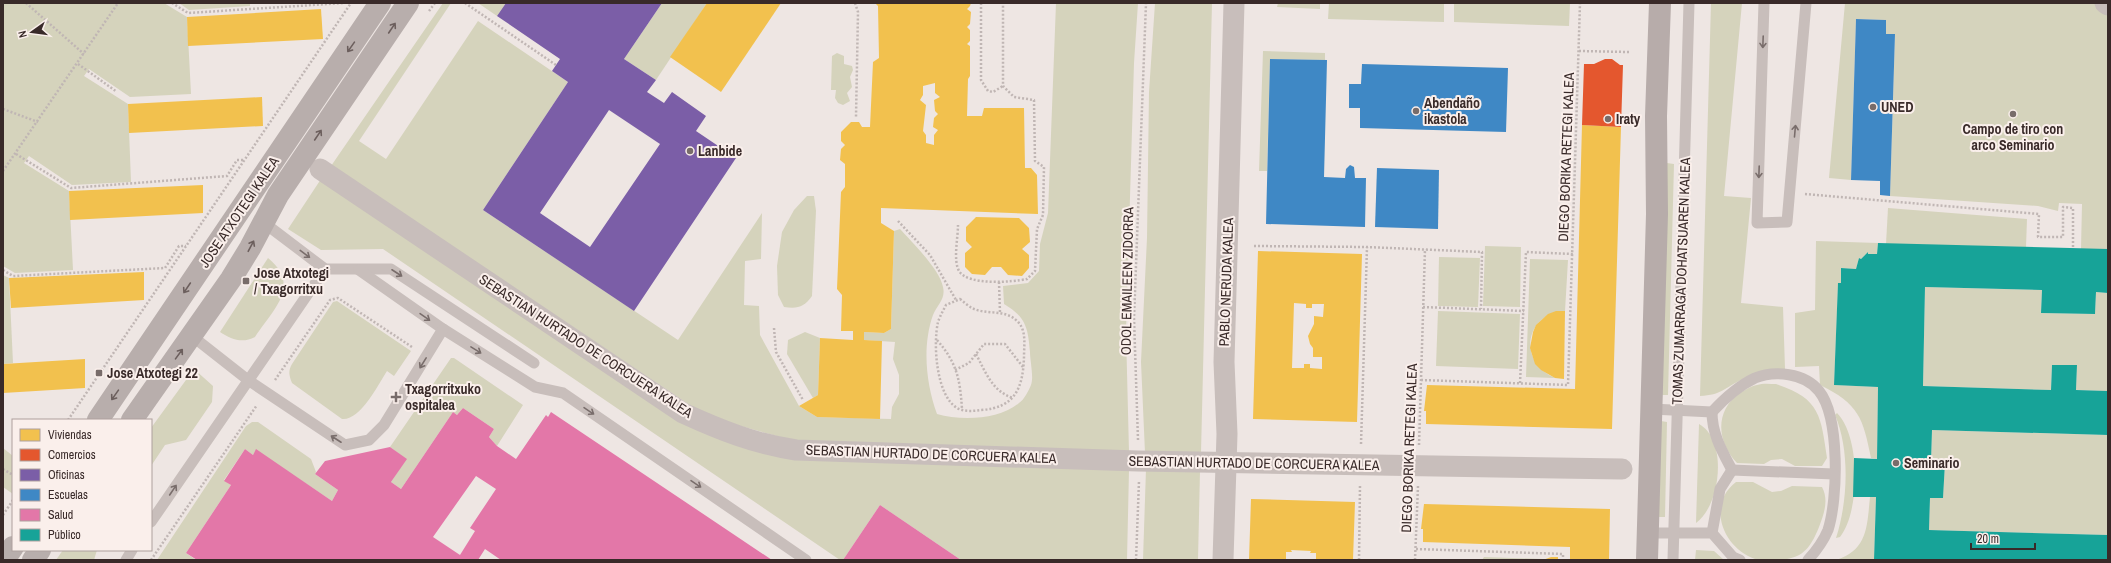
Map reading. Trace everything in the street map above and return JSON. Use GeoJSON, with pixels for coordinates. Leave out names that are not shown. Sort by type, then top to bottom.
{"type":"FeatureCollection","features":[{"type":"Feature","properties":{"kind":"main road","name":"JOSE ATXOTEGI KALEA"},"geometry":{"type":"LineString","coordinates":[[99,419],[380,3]]}},
{"type":"Feature","properties":{"kind":"main road","name":"JOSE ATXOTEGI KALEA"},"geometry":{"type":"LineString","coordinates":[[133,419],[231,279],[250,248],[278,195],[408,3]]}},
{"type":"Feature","properties":{"kind":"main road","name":"TOMAS ZUMARRAGA DOHATSUAREN KALEA"},"geometry":{"type":"LineString","coordinates":[[1647,560],[1658,214],[1656,116],[1660,3]]}},
{"type":"Feature","properties":{"kind":"main road"},"geometry":{"type":"LineString","coordinates":[[4,560],[12,548]]}},
{"type":"Feature","properties":{"kind":"main road"},"geometry":{"type":"LineString","coordinates":[[33,560],[39,551]]}},
{"type":"Feature","properties":{"kind":"street","name":"PABLO NERUDA KALEA"},"geometry":{"type":"LineString","coordinates":[[1223,560],[1226,463],[1224,362],[1234,3]]}},
{"type":"Feature","properties":{"kind":"street","name":"SEBASTIAN HURTADO DE CORCUERA KALEA"},"geometry":{"type":"LineString","coordinates":[[320,169],[683,413],[736,436],[769,446],[796,450],[1138,461],[1622,469]]}},
{"type":"Feature","properties":{"kind":"lane","name":"TOMAS ZUMARRAGA DOHATSUAREN KALEA"},"geometry":{"type":"LineString","coordinates":[[1673,560],[1689,3]]}},
{"type":"Feature","properties":{"kind":"lane"},"geometry":{"type":"LineString","coordinates":[[1764,3],[1757,223],[1787,222],[1806,3]]}},
{"type":"Feature","properties":{"kind":"lane"},"geometry":{"type":"LineString","coordinates":[[264,222],[325,269],[391,270],[534,363]]}},
{"type":"Feature","properties":{"kind":"lane"},"geometry":{"type":"LineString","coordinates":[[152,521],[325,269]]}},
{"type":"Feature","properties":{"kind":"lane"},"geometry":{"type":"LineString","coordinates":[[359,270],[443,329],[535,388],[563,393],[806,560]]}},
{"type":"Feature","properties":{"kind":"lane"},"geometry":{"type":"LineString","coordinates":[[192,336],[248,380],[345,444],[369,440],[384,425],[443,329]]}},
{"type":"Feature","properties":{"kind":"lane"},"geometry":{"type":"LineString","coordinates":[[1732,470],[1719,446],[1712,426],[1712,412],[1725,398],[1756,378],[1777,375],[1799,376],[1819,391],[1832,419],[1834,493],[1828,528],[1821,546],[1808,560]]}},
{"type":"Feature","properties":{"kind":"lane"},"geometry":{"type":"LineString","coordinates":[[1652,409],[1712,412]]}},
{"type":"Feature","properties":{"kind":"lane"},"geometry":{"type":"LineString","coordinates":[[1732,470],[1834,474]]}},
{"type":"Feature","properties":{"kind":"lane"},"geometry":{"type":"LineString","coordinates":[[1712,533],[1720,489],[1732,470]]}},
{"type":"Feature","properties":{"kind":"lane"},"geometry":{"type":"LineString","coordinates":[[1648,533],[1712,533],[1733,557],[1740,560]]}},
{"type":"Feature","properties":{"kind":"lane"},"geometry":{"type":"LineString","coordinates":[[126,560],[131,551]]}},
{"type":"Feature","properties":{"kind":"path"},"geometry":{"type":"LineString","coordinates":[[26,3],[84,54]]}},
{"type":"Feature","properties":{"kind":"path"},"geometry":{"type":"LineString","coordinates":[[3,171],[78,64],[118,3]]}},
{"type":"Feature","properties":{"kind":"path"},"geometry":{"type":"LineString","coordinates":[[172,3],[188,13],[344,3]]}},
{"type":"Feature","properties":{"kind":"path"},"geometry":{"type":"LineString","coordinates":[[69,419],[351,3]]}},
{"type":"Feature","properties":{"kind":"path"},"geometry":{"type":"LineString","coordinates":[[465,3],[556,65]]}},
{"type":"Feature","properties":{"kind":"path"},"geometry":{"type":"LineString","coordinates":[[855,3],[858,12],[856,117]]}},
{"type":"Feature","properties":{"kind":"path"},"geometry":{"type":"LineString","coordinates":[[981,3],[981,80],[988,91],[993,92],[1003,86]]}},
{"type":"Feature","properties":{"kind":"path"},"geometry":{"type":"LineString","coordinates":[[958,225],[957,264],[960,272],[967,279],[999,281],[1027,280],[1035,271],[1037,229],[1043,215],[1044,167],[1035,161],[1034,100],[1014,97],[1003,86],[1003,3]]}},
{"type":"Feature","properties":{"kind":"path","name":"ODOL EMAILEEN ZIDORRA"},"geometry":{"type":"LineString","coordinates":[[1136,560],[1138,461],[1134,318],[1146,3]]}},
{"type":"Feature","properties":{"kind":"path","name":"DIEGO BORIKA RETEGI KALEA"},"geometry":{"type":"LineString","coordinates":[[1520,383],[1526,252],[1573,254],[1580,3]]}},
{"type":"Feature","properties":{"kind":"path"},"geometry":{"type":"LineString","coordinates":[[1579,52],[1629,52]]}},
{"type":"Feature","properties":{"kind":"path"},"geometry":{"type":"LineString","coordinates":[[78,64],[118,92]]}},
{"type":"Feature","properties":{"kind":"path"},"geometry":{"type":"LineString","coordinates":[[3,108],[38,122]]}},
{"type":"Feature","properties":{"kind":"path"},"geometry":{"type":"LineString","coordinates":[[16,154],[71,188],[228,176],[237,160],[244,160]]}},
{"type":"Feature","properties":{"kind":"path"},"geometry":{"type":"LineString","coordinates":[[1790,193],[2039,214],[2038,237],[2063,237],[2063,207],[2074,208],[2073,249]]}},
{"type":"Feature","properties":{"kind":"path"},"geometry":{"type":"LineString","coordinates":[[898,221],[930,254],[956,300]]}},
{"type":"Feature","properties":{"kind":"path"},"geometry":{"type":"LineString","coordinates":[[3,270],[13,276],[165,268],[179,246],[186,246]]}},
{"type":"Feature","properties":{"kind":"path"},"geometry":{"type":"LineString","coordinates":[[1254,246],[1367,247],[1482,252],[1481,310]]}},
{"type":"Feature","properties":{"kind":"path"},"geometry":{"type":"LineString","coordinates":[[1359,560],[1367,247]]}},
{"type":"Feature","properties":{"kind":"path","name":"DIEGO BORIKA RETEGI KALEA"},"geometry":{"type":"LineString","coordinates":[[1416,560],[1425,250]]}},
{"type":"Feature","properties":{"kind":"path"},"geometry":{"type":"LineString","coordinates":[[1421,380],[1568,385],[1573,254]]}},
{"type":"Feature","properties":{"kind":"path"},"geometry":{"type":"LineString","coordinates":[[999,281],[1000,313]]}},
{"type":"Feature","properties":{"kind":"path"},"geometry":{"type":"LineString","coordinates":[[960,299],[972,308],[1000,313],[1016,320],[1024,333],[1024,375],[1014,398],[995,410],[969,411],[956,407],[943,392],[938,369],[936,340],[938,321],[946,305],[956,300],[960,299]]}},
{"type":"Feature","properties":{"kind":"path"},"geometry":{"type":"LineString","coordinates":[[1423,307],[1524,311]]}},
{"type":"Feature","properties":{"kind":"path"},"geometry":{"type":"LineString","coordinates":[[774,328],[776,352],[803,400]]}},
{"type":"Feature","properties":{"kind":"path"},"geometry":{"type":"LineString","coordinates":[[936,340],[950,356],[960,383],[962,409]]}},
{"type":"Feature","properties":{"kind":"path"},"geometry":{"type":"LineString","coordinates":[[955,370],[969,363],[984,344],[1006,344],[1024,367]]}},
{"type":"Feature","properties":{"kind":"path"},"geometry":{"type":"LineString","coordinates":[[976,354],[993,386],[1004,395],[1014,398]]}},
{"type":"Feature","properties":{"kind":"path"},"geometry":{"type":"LineString","coordinates":[[3,469],[12,474]]}},
{"type":"Feature","properties":{"kind":"path"},"geometry":{"type":"LineString","coordinates":[[3,515],[12,502]]}},
{"type":"Feature","properties":{"kind":"path"},"geometry":{"type":"LineString","coordinates":[[1416,550],[1563,554],[1562,560]]}},
{"type":"Feature","properties":{"kind":"shaded area"},"geometry":{"type":"Polygon","coordinates":[[[3,3],[164,3],[187,17],[191,94],[130,97],[89,69],[84,76],[128,104],[131,182],[72,185],[29,156],[24,163],[69,191],[73,270],[15,273],[3,266],[3,3]]]}},
{"type":"Feature","properties":{"kind":"shaded area"},"geometry":{"type":"Polygon","coordinates":[[[179,3],[250,3],[250,6],[189,10],[179,3]]]}},
{"type":"Feature","properties":{"kind":"shaded area"},"geometry":{"type":"Polygon","coordinates":[[[443,3],[451,3],[359,141],[386,159],[478,21],[568,82],[483,210],[678,340],[762,213],[761,259],[745,261],[744,305],[759,306],[760,335],[799,406],[817,417],[891,419],[892,407],[899,394],[899,375],[893,359],[895,342],[864,340],[864,332],[884,333],[891,329],[894,231],[900,229],[937,273],[944,291],[933,315],[927,339],[928,378],[937,414],[957,418],[980,418],[991,416],[1011,409],[1021,402],[1026,395],[1032,382],[1032,369],[1027,330],[1017,314],[1004,304],[1003,286],[1028,283],[1039,271],[1040,244],[1048,213],[1056,3],[1138,3],[1134,63],[1126,332],[1129,452],[806,444],[708,417],[331,166],[443,3]]]}},
{"type":"Feature","properties":{"kind":"shaded area"},"geometry":{"type":"Polygon","coordinates":[[[478,3],[506,3],[497,16],[478,3]]]}},
{"type":"Feature","properties":{"kind":"shaded area"},"geometry":{"type":"Polygon","coordinates":[[[662,3],[707,3],[656,80],[624,59],[662,3]]]}},
{"type":"Feature","properties":{"kind":"shaded area"},"geometry":{"type":"Polygon","coordinates":[[[1155,3],[1212,3],[1201,453],[1145,453],[1141,362],[1147,238],[1149,92],[1155,3]]]}},
{"type":"Feature","properties":{"kind":"shaded area"},"geometry":{"type":"Polygon","coordinates":[[[1278,3],[1320,3],[1320,9],[1277,7],[1278,3]]]}},
{"type":"Feature","properties":{"kind":"shaded area"},"geometry":{"type":"Polygon","coordinates":[[[1329,3],[1444,3],[1444,22],[1328,19],[1329,3]]]}},
{"type":"Feature","properties":{"kind":"shaded area"},"geometry":{"type":"Polygon","coordinates":[[[1454,3],[1570,3],[1569,26],[1454,22],[1454,3]]]}},
{"type":"Feature","properties":{"kind":"shaded area"},"geometry":{"type":"Polygon","coordinates":[[[1711,3],[1742,3],[1724,196],[1751,198],[1741,303],[1783,307],[1785,369],[1769,370],[1758,373],[1743,379],[1718,393],[1700,396],[1711,3]]]}},
{"type":"Feature","properties":{"kind":"shaded area"},"geometry":{"type":"Polygon","coordinates":[[[1845,3],[2096,3],[2108,14],[2108,249],[2081,249],[2082,204],[2059,203],[2058,211],[2038,206],[1890,196],[1895,35],[1886,34],[1886,20],[1856,19],[1851,180],[1829,178],[1845,3]]]}},
{"type":"Feature","properties":{"kind":"shaded area"},"geometry":{"type":"Polygon","coordinates":[[[1263,51],[1325,53],[1325,60],[1270,59],[1267,171],[1259,171],[1263,51]]]}},
{"type":"Feature","properties":{"kind":"shaded area"},"geometry":{"type":"Polygon","coordinates":[[[837,53],[844,56],[844,64],[852,66],[853,70],[850,77],[852,87],[847,93],[850,101],[843,105],[838,103],[835,98],[836,90],[831,90],[832,56],[837,53]]]}},
{"type":"Feature","properties":{"kind":"shaded area"},"geometry":{"type":"Polygon","coordinates":[[[1667,163],[1674,164],[1668,395],[1662,395],[1667,163]]]}},
{"type":"Feature","properties":{"kind":"shaded area"},"geometry":{"type":"Polygon","coordinates":[[[321,179],[725,438],[1129,470],[1127,560],[961,560],[880,505],[843,560],[840,560],[383,249],[321,250],[288,229],[321,179]]]}},
{"type":"Feature","properties":{"kind":"shaded area"},"geometry":{"type":"Polygon","coordinates":[[[807,196],[814,196],[816,211],[812,296],[803,305],[793,308],[784,307],[778,295],[777,266],[782,232],[794,210],[807,196]]]}},
{"type":"Feature","properties":{"kind":"shaded area"},"geometry":{"type":"Polygon","coordinates":[[[1888,208],[2027,219],[2026,247],[1886,244],[1888,208]]]}},
{"type":"Feature","properties":{"kind":"shaded area"},"geometry":{"type":"Polygon","coordinates":[[[1816,241],[1878,243],[1877,254],[1868,254],[1868,252],[1861,259],[1859,258],[1856,269],[1841,268],[1841,283],[1838,284],[1834,385],[1878,387],[1877,459],[1871,458],[1862,422],[1851,406],[1833,392],[1820,385],[1819,366],[1795,367],[1795,313],[1815,310],[1816,241]]]}},
{"type":"Feature","properties":{"kind":"shaded area"},"geometry":{"type":"Polygon","coordinates":[[[1485,246],[1521,247],[1520,307],[1483,306],[1485,246]]]}},
{"type":"Feature","properties":{"kind":"shaded area"},"geometry":{"type":"Polygon","coordinates":[[[1439,257],[1480,258],[1478,307],[1438,306],[1439,257]]]}},
{"type":"Feature","properties":{"kind":"shaded area"},"geometry":{"type":"Polygon","coordinates":[[[268,258],[278,268],[283,278],[284,288],[281,298],[255,337],[246,340],[237,340],[228,337],[220,332],[268,258]]]}},
{"type":"Feature","properties":{"kind":"shaded area"},"geometry":{"type":"Polygon","coordinates":[[[1530,259],[1568,260],[1565,311],[1552,314],[1541,320],[1534,329],[1531,339],[1531,350],[1535,361],[1543,371],[1555,378],[1526,377],[1530,259]]]}},
{"type":"Feature","properties":{"kind":"shaded area"},"geometry":{"type":"Polygon","coordinates":[[[3,275],[9,278],[13,363],[3,364],[3,275]]]}},
{"type":"Feature","properties":{"kind":"shaded area"},"geometry":{"type":"Polygon","coordinates":[[[1925,287],[2042,290],[2041,313],[2095,314],[2096,292],[2108,293],[2108,391],[2076,390],[2077,365],[2052,365],[2051,390],[1923,386],[1925,287]]]}},
{"type":"Feature","properties":{"kind":"shaded area"},"geometry":{"type":"Polygon","coordinates":[[[337,301],[411,351],[394,376],[387,371],[374,393],[362,408],[349,418],[342,419],[292,383],[289,373],[292,364],[333,302],[337,301]]]}},
{"type":"Feature","properties":{"kind":"shaded area"},"geometry":{"type":"Polygon","coordinates":[[[1438,311],[1520,314],[1518,369],[1436,366],[1438,311]]]}},
{"type":"Feature","properties":{"kind":"shaded area"},"geometry":{"type":"Polygon","coordinates":[[[805,332],[820,338],[818,395],[813,398],[787,354],[788,340],[805,332]]]}},
{"type":"Feature","properties":{"kind":"shaded area"},"geometry":{"type":"Polygon","coordinates":[[[451,358],[454,358],[523,405],[497,446],[489,437],[494,429],[463,408],[457,415],[453,412],[401,489],[391,482],[406,459],[390,447],[451,358]]]}},
{"type":"Feature","properties":{"kind":"shaded area"},"geometry":{"type":"Polygon","coordinates":[[[194,369],[213,386],[212,402],[186,440],[165,445],[152,464],[152,427],[194,369]]]}},
{"type":"Feature","properties":{"kind":"shaded area"},"geometry":{"type":"Polygon","coordinates":[[[1762,384],[1776,384],[1791,389],[1802,396],[1810,402],[1816,410],[1823,431],[1827,458],[1822,466],[1795,466],[1782,459],[1771,460],[1764,464],[1737,463],[1730,455],[1725,446],[1721,427],[1722,418],[1726,409],[1732,400],[1750,387],[1762,384]]]}},
{"type":"Feature","properties":{"kind":"shaded area"},"geometry":{"type":"Polygon","coordinates":[[[1837,413],[1845,424],[1850,439],[1854,456],[1855,475],[1854,493],[1847,525],[1840,537],[1836,538],[1843,508],[1846,476],[1843,444],[1835,415],[1837,413]]]}},
{"type":"Feature","properties":{"kind":"shaded area"},"geometry":{"type":"Polygon","coordinates":[[[1661,421],[1667,422],[1665,517],[1658,517],[1661,421]]]}},
{"type":"Feature","properties":{"kind":"shaded area"},"geometry":{"type":"Polygon","coordinates":[[[252,422],[258,422],[311,459],[316,472],[315,474],[338,490],[332,501],[256,450],[253,455],[245,449],[224,480],[231,485],[186,553],[196,560],[157,560],[246,426],[252,422]]]}},
{"type":"Feature","properties":{"kind":"shaded area"},"geometry":{"type":"Polygon","coordinates":[[[1699,424],[1708,432],[1714,444],[1718,473],[1716,488],[1711,502],[1704,514],[1696,523],[1699,424]]]}},
{"type":"Feature","properties":{"kind":"shaded area"},"geometry":{"type":"Polygon","coordinates":[[[1932,430],[2108,435],[2108,535],[1929,530],[1930,498],[1943,497],[1945,463],[1931,462],[1932,430]]]}},
{"type":"Feature","properties":{"kind":"shaded area"},"geometry":{"type":"Polygon","coordinates":[[[3,448],[12,455],[12,493],[3,487],[3,448]]]}},
{"type":"Feature","properties":{"kind":"shaded area"},"geometry":{"type":"Polygon","coordinates":[[[1146,469],[1200,471],[1198,560],[1143,560],[1146,469]]]}},
{"type":"Feature","properties":{"kind":"shaded area"},"geometry":{"type":"Polygon","coordinates":[[[1736,482],[1753,482],[1772,492],[1781,491],[1792,486],[1822,487],[1825,502],[1821,522],[1811,543],[1802,553],[1782,560],[1762,560],[1755,559],[1734,546],[1722,525],[1720,514],[1722,502],[1727,491],[1736,482]]]}},
{"type":"Feature","properties":{"kind":"shaded area"},"geometry":{"type":"Polygon","coordinates":[[[1870,497],[1876,497],[1874,560],[1836,560],[1847,556],[1854,550],[1864,536],[1868,518],[1870,497]]]}},
{"type":"Feature","properties":{"kind":"shaded area"},"geometry":{"type":"Polygon","coordinates":[[[1696,550],[1714,551],[1724,560],[1695,560],[1696,550]]]}},
{"type":"Feature","properties":{"kind":"shaded area"},"geometry":{"type":"Polygon","coordinates":[[[62,551],[97,551],[94,560],[56,560],[62,551]]]}},
{"type":"Feature","properties":{"kind":"shaded area"},"geometry":{"type":"Polygon","coordinates":[[[1484,557],[1543,559],[1543,560],[1482,560],[1484,557]]]}},
{"type":"Feature","properties":{"kind":"building: Viviendas"},"geometry":{"type":"Polygon","coordinates":[[[707,3],[781,3],[721,92],[670,57],[707,3]]]}},
{"type":"Feature","properties":{"kind":"building: Viviendas"},"geometry":{"type":"Polygon","coordinates":[[[875,3],[971,3],[967,9],[971,12],[970,24],[967,27],[970,30],[970,41],[967,44],[970,46],[970,76],[968,79],[967,116],[982,116],[984,108],[1024,108],[1025,168],[1031,168],[1037,175],[1038,214],[881,208],[881,223],[894,231],[891,329],[884,333],[864,332],[864,340],[882,341],[880,419],[817,417],[799,406],[818,395],[820,338],[853,340],[853,331],[841,331],[842,295],[837,289],[841,192],[845,187],[845,164],[840,160],[841,149],[845,145],[841,141],[841,132],[851,122],[859,122],[862,127],[870,127],[873,62],[879,58],[878,6],[875,3]],[[935,83],[923,86],[923,95],[920,100],[926,105],[923,131],[926,135],[926,143],[934,145],[934,135],[938,130],[933,127],[934,118],[938,114],[935,111],[934,100],[940,97],[935,93],[935,83]]]}},
{"type":"Feature","properties":{"kind":"building: Viviendas"},"geometry":{"type":"Polygon","coordinates":[[[321,9],[323,39],[188,46],[187,17],[321,9]]]}},
{"type":"Feature","properties":{"kind":"building: Viviendas"},"geometry":{"type":"Polygon","coordinates":[[[262,97],[263,126],[129,133],[128,104],[262,97]]]}},
{"type":"Feature","properties":{"kind":"building: Viviendas"},"geometry":{"type":"Polygon","coordinates":[[[1582,125],[1621,127],[1612,429],[1426,424],[1426,411],[1424,411],[1427,385],[1575,389],[1582,125]]]}},
{"type":"Feature","properties":{"kind":"building: Viviendas"},"geometry":{"type":"Polygon","coordinates":[[[203,185],[203,213],[70,220],[69,191],[203,185]]]}},
{"type":"Feature","properties":{"kind":"building: Viviendas"},"geometry":{"type":"Polygon","coordinates":[[[976,217],[1019,218],[1029,228],[1030,242],[1022,249],[1029,255],[1029,268],[1022,276],[1008,275],[1001,267],[992,267],[985,275],[972,274],[965,267],[965,253],[972,247],[966,241],[966,227],[976,217]]]}},
{"type":"Feature","properties":{"kind":"building: Viviendas"},"geometry":{"type":"Polygon","coordinates":[[[1258,251],[1362,254],[1357,422],[1253,419],[1258,251]],[[1294,303],[1292,368],[1304,368],[1304,364],[1310,364],[1310,368],[1322,369],[1322,357],[1313,357],[1313,348],[1310,344],[1308,336],[1314,324],[1314,316],[1323,317],[1324,304],[1312,304],[1312,308],[1306,308],[1306,304],[1294,303]]]}},
{"type":"Feature","properties":{"kind":"building: Viviendas"},"geometry":{"type":"Polygon","coordinates":[[[144,272],[144,300],[11,308],[9,278],[144,272]]]}},
{"type":"Feature","properties":{"kind":"building: Viviendas"},"geometry":{"type":"Polygon","coordinates":[[[1556,311],[1565,311],[1564,379],[1555,378],[1541,370],[1535,364],[1530,348],[1536,325],[1548,314],[1556,311]]]}},
{"type":"Feature","properties":{"kind":"building: Viviendas"},"geometry":{"type":"Polygon","coordinates":[[[85,359],[85,388],[3,393],[3,364],[85,359]]]}},
{"type":"Feature","properties":{"kind":"building: Viviendas"},"geometry":{"type":"Polygon","coordinates":[[[1251,499],[1355,502],[1353,560],[1316,560],[1316,553],[1310,553],[1311,551],[1291,550],[1292,552],[1286,552],[1286,560],[1249,560],[1251,499]]]}},
{"type":"Feature","properties":{"kind":"building: Viviendas"},"geometry":{"type":"Polygon","coordinates":[[[1424,504],[1610,509],[1609,560],[1570,560],[1570,547],[1423,542],[1423,529],[1421,529],[1424,504]]]}},
{"type":"Feature","properties":{"kind":"building: Viviendas"},"geometry":{"type":"Polygon","coordinates":[[[1551,557],[1558,557],[1558,560],[1543,560],[1551,557]]]}},
{"type":"Feature","properties":{"kind":"building: Comercios"},"geometry":{"type":"Polygon","coordinates":[[[1605,59],[1612,59],[1620,65],[1623,65],[1621,127],[1582,125],[1584,64],[1594,64],[1605,59]]]}},
{"type":"Feature","properties":{"kind":"building: Oficinas","name":"Lanbide"},"geometry":{"type":"Polygon","coordinates":[[[506,3],[662,3],[624,59],[656,80],[647,92],[664,103],[672,92],[706,116],[696,131],[736,158],[634,311],[483,210],[568,82],[552,71],[560,59],[497,16],[506,3]],[[609,110],[540,213],[590,247],[660,144],[609,110]]]}},
{"type":"Feature","properties":{"kind":"building: Escuelas","name":"UNED"},"geometry":{"type":"Polygon","coordinates":[[[1856,19],[1886,20],[1886,34],[1895,34],[1890,196],[1880,195],[1880,181],[1851,180],[1856,19]]]}},
{"type":"Feature","properties":{"kind":"building: Escuelas"},"geometry":{"type":"Polygon","coordinates":[[[1270,59],[1327,60],[1324,177],[1345,178],[1346,169],[1350,165],[1354,167],[1355,178],[1366,178],[1365,227],[1266,224],[1270,59]]]}},
{"type":"Feature","properties":{"kind":"building: Escuelas"},"geometry":{"type":"Polygon","coordinates":[[[1362,64],[1508,68],[1506,132],[1360,128],[1360,108],[1349,108],[1349,84],[1361,84],[1362,64]]]}},
{"type":"Feature","properties":{"kind":"building: Escuelas"},"geometry":{"type":"Polygon","coordinates":[[[1377,168],[1439,170],[1438,229],[1375,227],[1377,168]]]}},
{"type":"Feature","properties":{"kind":"building: Salud"},"geometry":{"type":"Polygon","coordinates":[[[463,408],[494,429],[489,437],[497,446],[516,459],[546,415],[548,417],[551,412],[772,560],[501,560],[485,549],[478,560],[197,560],[186,553],[231,485],[224,481],[245,449],[253,455],[256,449],[332,501],[338,490],[315,474],[325,461],[390,447],[407,459],[391,482],[401,489],[453,412],[457,415],[463,408]],[[476,476],[433,537],[460,555],[475,531],[470,528],[496,489],[476,476]]]}},
{"type":"Feature","properties":{"kind":"building: Salud"},"geometry":{"type":"Polygon","coordinates":[[[880,505],[961,560],[843,560],[880,505]]]}},
{"type":"Feature","properties":{"kind":"building: Público"},"geometry":{"type":"Polygon","coordinates":[[[1878,243],[2108,249],[2108,293],[2096,292],[2095,314],[2041,313],[2042,290],[1925,287],[1923,386],[2051,390],[2052,365],[2077,365],[2076,390],[2108,391],[2108,435],[1932,430],[1931,462],[1945,463],[1943,498],[1930,498],[1929,530],[2108,535],[2108,560],[1874,560],[1876,497],[1853,497],[1854,458],[1877,459],[1878,387],[1834,385],[1838,283],[1841,283],[1841,268],[1856,269],[1859,258],[1861,259],[1868,252],[1868,254],[1877,254],[1878,243]]]}},
{"type":"Feature","properties":{"kind":"place","name":"UNED"},"geometry":{"type":"Point","coordinates":[1873,107]}},
{"type":"Feature","properties":{"kind":"place","name":"Abendaño ikastola"},"geometry":{"type":"Point","coordinates":[1416,111]}},
{"type":"Feature","properties":{"kind":"place","name":"Campo de tiro con arco Seminario"},"geometry":{"type":"Point","coordinates":[2013,114]}},
{"type":"Feature","properties":{"kind":"place","name":"Iraty"},"geometry":{"type":"Point","coordinates":[1608,119]}},
{"type":"Feature","properties":{"kind":"place","name":"Lanbide"},"geometry":{"type":"Point","coordinates":[690,151]}},
{"type":"Feature","properties":{"kind":"place","name":"Jose Atxotegi / Txagorritxu"},"geometry":{"type":"Point","coordinates":[246,281]}},
{"type":"Feature","properties":{"kind":"place","name":"Jose Atxotegi 22"},"geometry":{"type":"Point","coordinates":[99,373]}},
{"type":"Feature","properties":{"kind":"place","name":"Txagorritxuko ospitalea"},"geometry":{"type":"Point","coordinates":[396,397]}},
{"type":"Feature","properties":{"kind":"place","name":"Seminario"},"geometry":{"type":"Point","coordinates":[1896,463]}}]}
